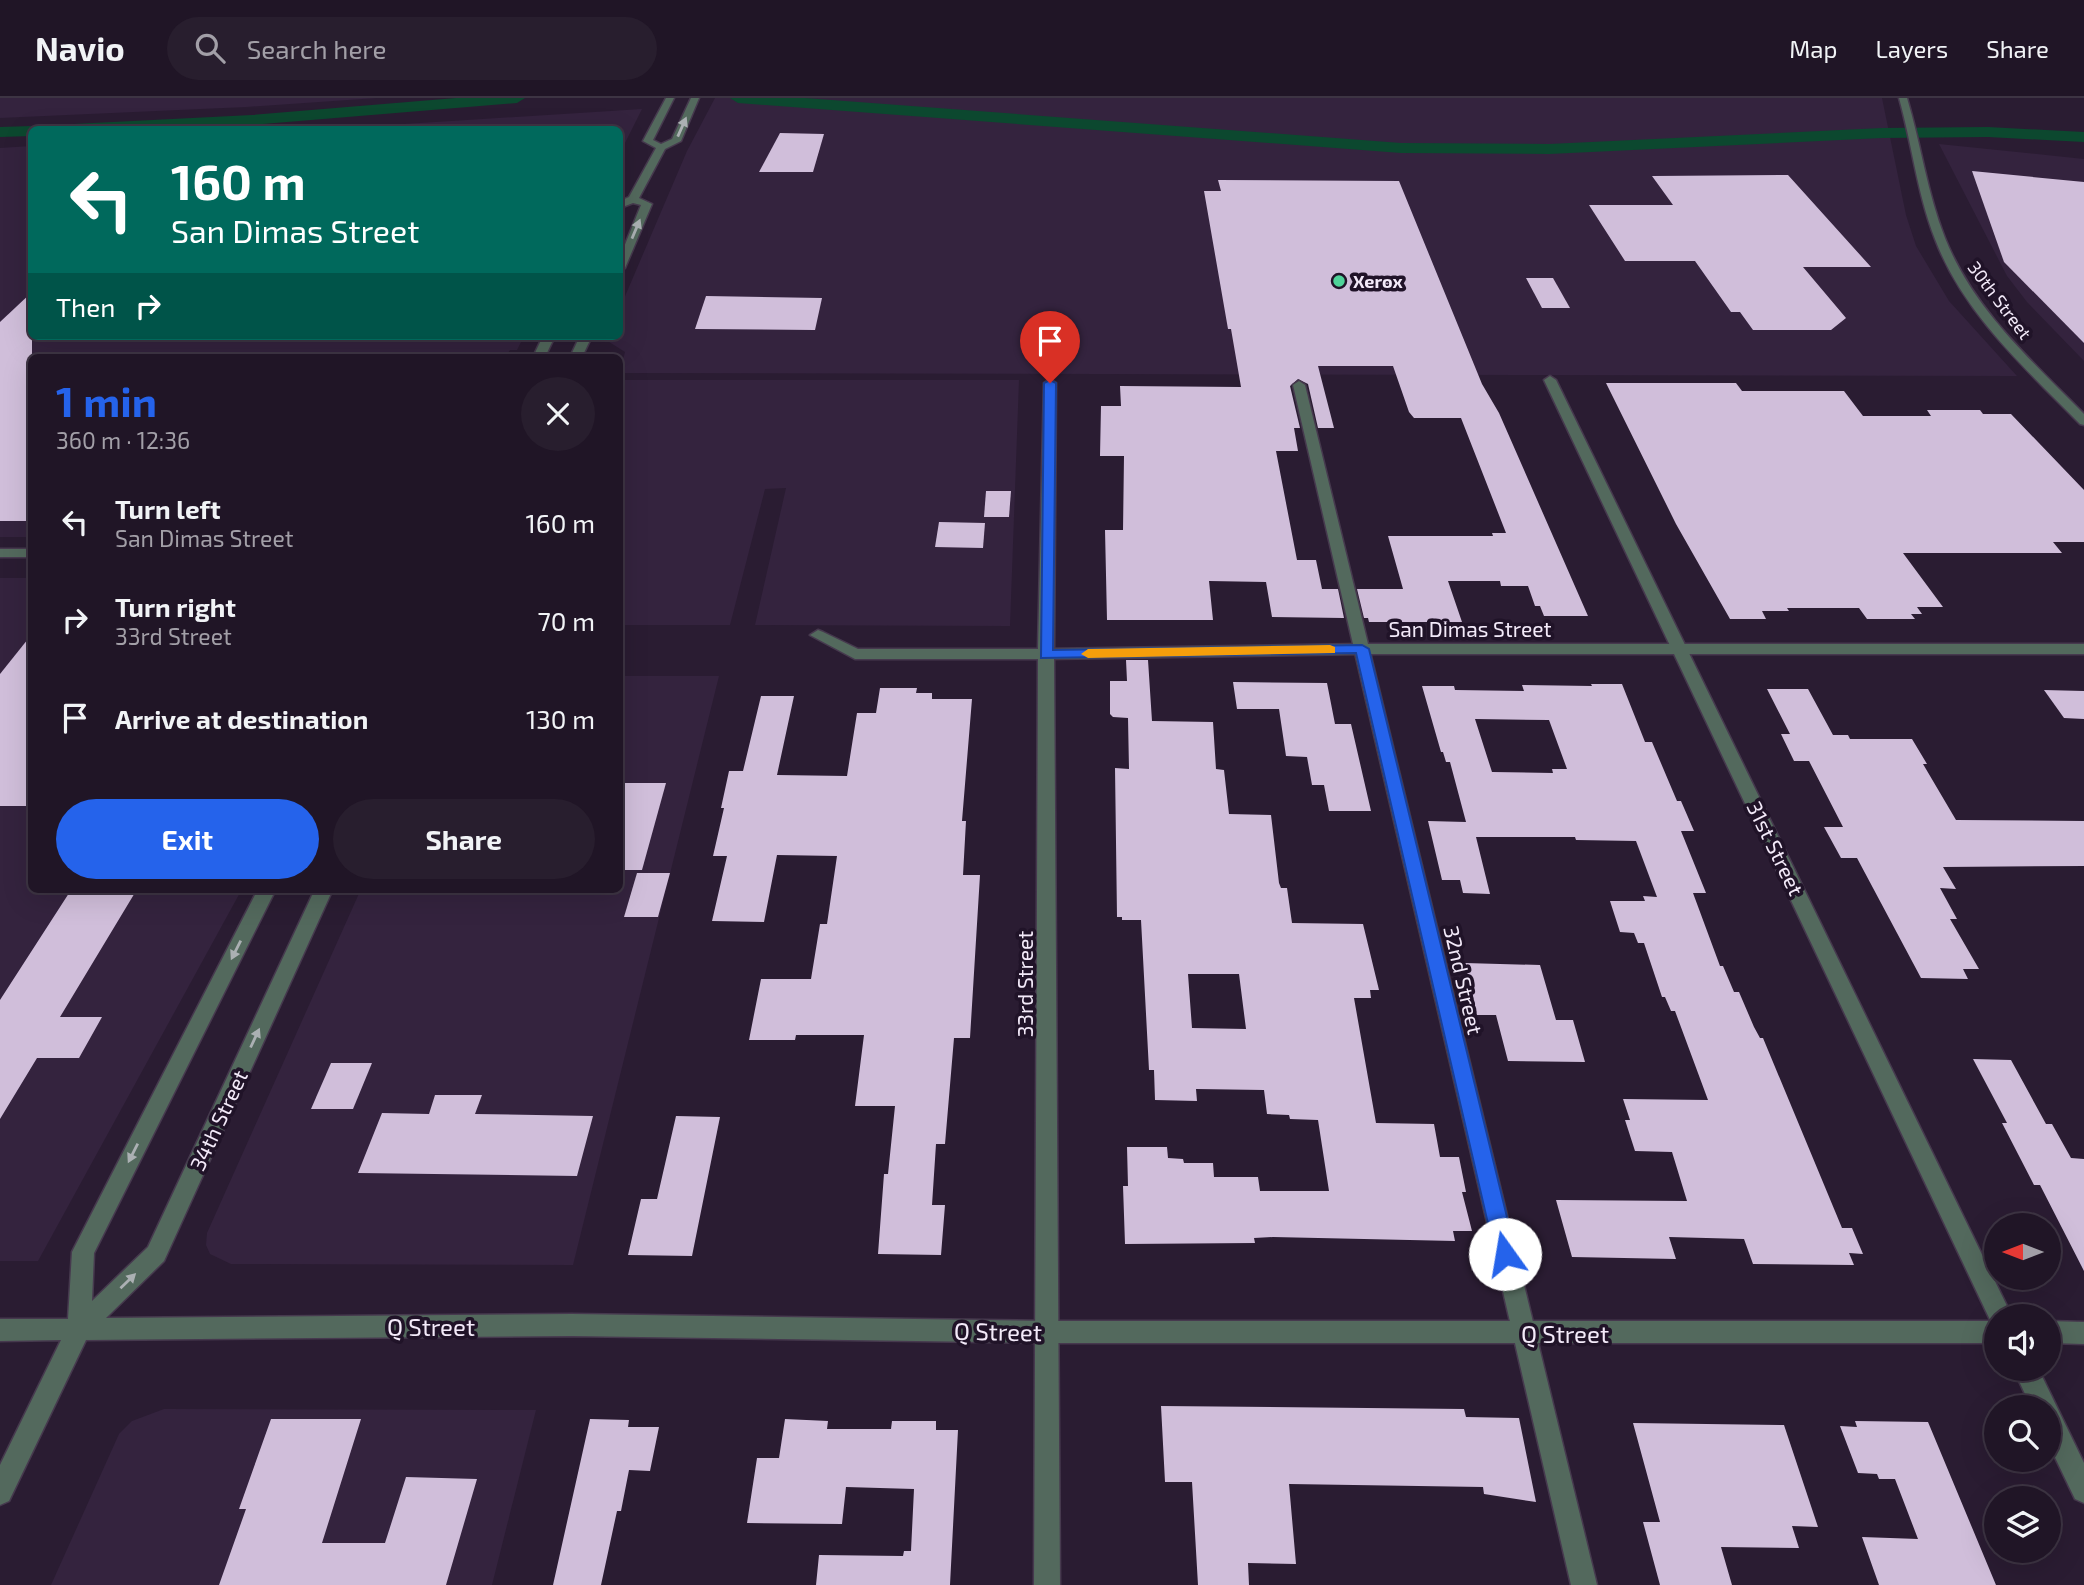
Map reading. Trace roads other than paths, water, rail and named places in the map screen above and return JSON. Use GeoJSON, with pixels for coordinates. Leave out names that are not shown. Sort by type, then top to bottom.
{"type":"FeatureCollection","features":[{"type":"Feature","properties":{"kind":"street"},"geometry":{"type":"LineString","coordinates":[[661,147],[649,141],[670,98]]}},
{"type":"Feature","properties":{"kind":"street"},"geometry":{"type":"LineString","coordinates":[[623,204],[633,199],[661,147],[676,141],[695,98]]}},
{"type":"Feature","properties":{"kind":"street","name":"30th Street"},"geometry":{"type":"LineString","coordinates":[[1903,98],[1936,226],[1963,285],[2005,339],[2084,421]]}},
{"type":"Feature","properties":{"kind":"street"},"geometry":{"type":"LineString","coordinates":[[623,261],[647,204],[633,199]]}},
{"type":"Feature","properties":{"kind":"street","name":"31st Street"},"geometry":{"type":"LineString","coordinates":[[1550,380],[1994,1304]]}},
{"type":"Feature","properties":{"kind":"street","name":"33rd Street"},"geometry":{"type":"LineString","coordinates":[[1046,1585],[1046,654],[1050,383]]}},
{"type":"Feature","properties":{"kind":"street","name":"32nd Street"},"geometry":{"type":"LineString","coordinates":[[1299,385],[1584,1585]]}},
{"type":"Feature","properties":{"kind":"street"},"geometry":{"type":"LineString","coordinates":[[0,553],[28,553]]}},
{"type":"Feature","properties":{"kind":"street","name":"San Dimas Street"},"geometry":{"type":"LineString","coordinates":[[818,635],[855,653],[1046,654],[1362,649],[2084,649]]}},
{"type":"Feature","properties":{"kind":"street","name":"34th Street"},"geometry":{"type":"LineString","coordinates":[[79,1329],[83,1252],[265,893]]}},
{"type":"Feature","properties":{"kind":"street","name":"34th Street"},"geometry":{"type":"LineString","coordinates":[[0,1492],[79,1329],[156,1254],[322,893]]}},
{"type":"Feature","properties":{"kind":"street","name":"Q Street"},"geometry":{"type":"LineString","coordinates":[[0,1330],[572,1325],[1048,1332],[1984,1332]]}},
{"type":"Feature","properties":{"kind":"street"},"geometry":{"type":"LineString","coordinates":[[2061,1332],[2084,1333]]}},
{"type":"Feature","properties":{"kind":"street"},"geometry":{"type":"LineString","coordinates":[[2061,1443],[2084,1490]]}},
{"type":"Feature","properties":{"kind":"waterway"},"geometry":{"type":"LineString","coordinates":[[133,126],[252,120],[517,98]]}},
{"type":"Feature","properties":{"kind":"waterway"},"geometry":{"type":"LineString","coordinates":[[738,98],[1401,148],[1549,149],[1882,133],[1988,132],[2084,137]]}},
{"type":"Feature","properties":{"kind":"waterway"},"geometry":{"type":"LineString","coordinates":[[0,132],[28,131]]}},
{"type":"Feature","properties":{"kind":"place","name":"Xerox"},"geometry":{"type":"Point","coordinates":[1339,281]}}]}
